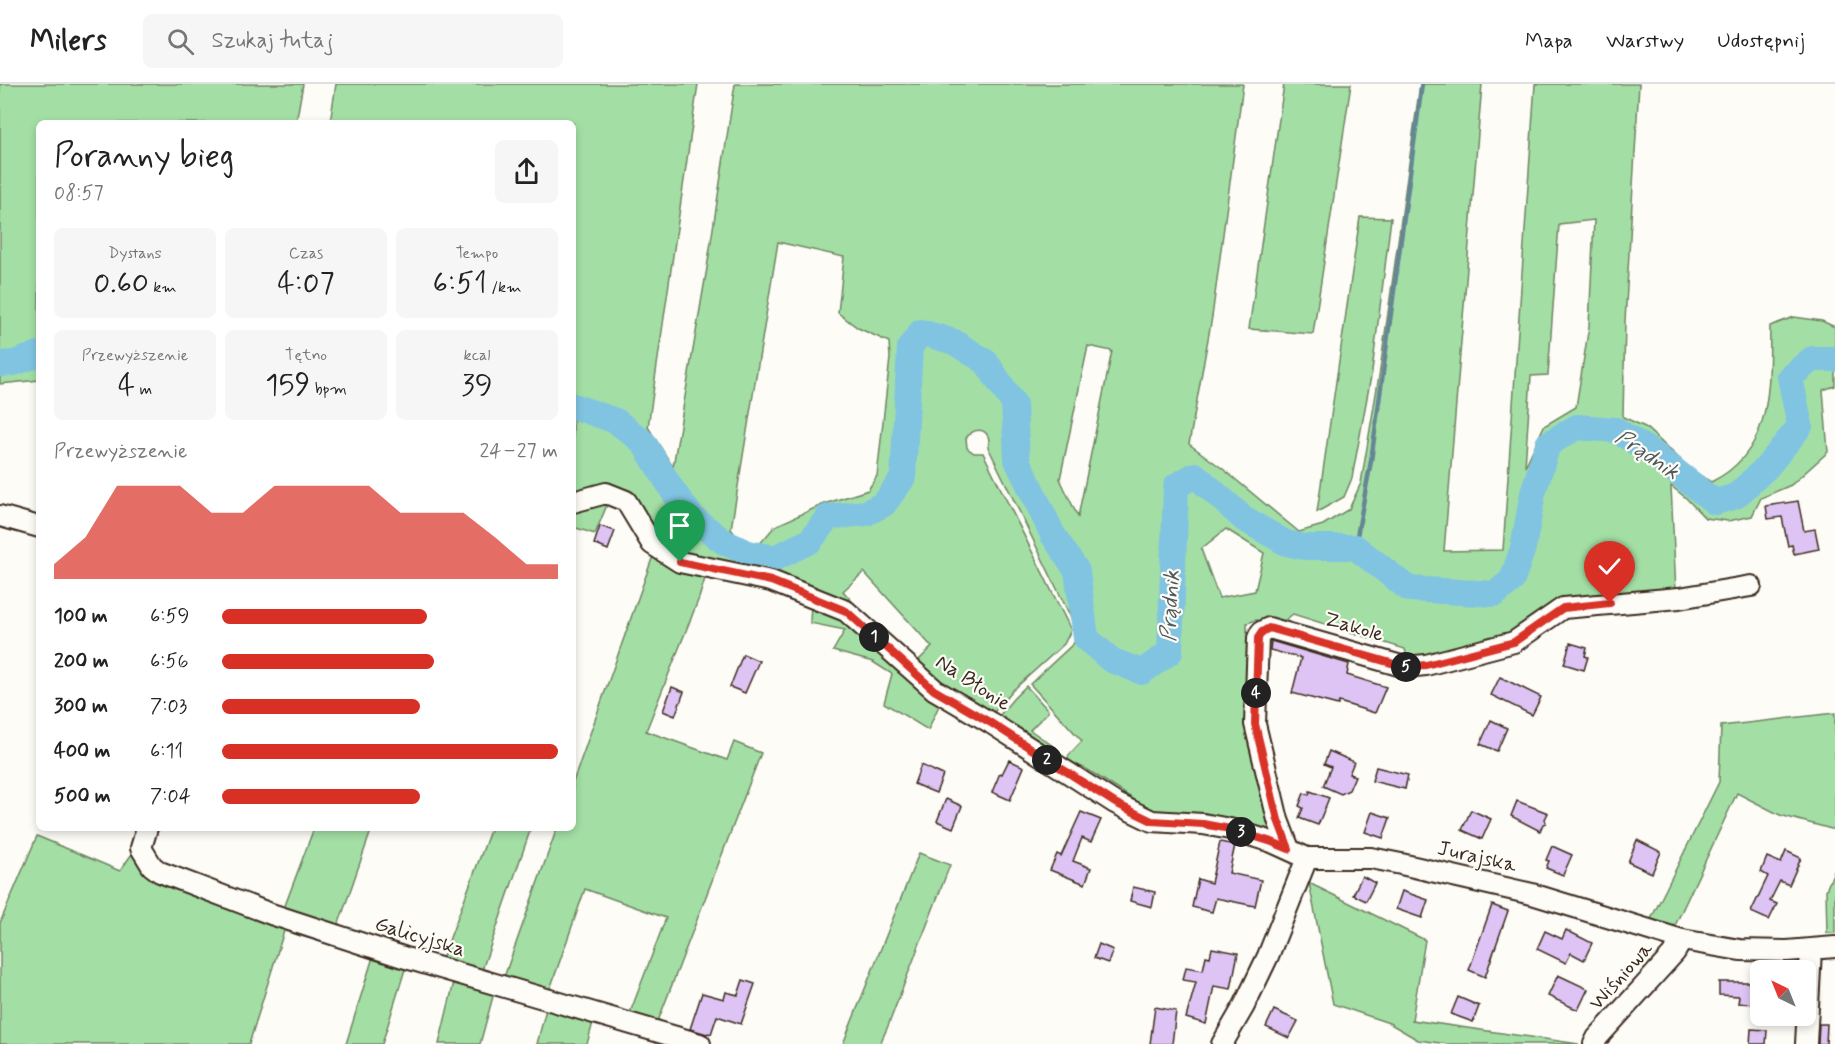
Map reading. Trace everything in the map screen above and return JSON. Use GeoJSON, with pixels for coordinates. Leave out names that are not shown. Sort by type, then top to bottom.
{"type":"FeatureCollection","features":[{"type":"Feature","properties":{"kind":"street","name":"Na Błonie"},"geometry":{"type":"LineString","coordinates":[[576,501],[606,493],[626,501],[652,544],[680,562],[771,581],[846,611],[934,690],[991,723],[1115,803],[1152,821],[1203,824],[1230,829],[1272,842],[1307,858]]}},
{"type":"Feature","properties":{"kind":"street"},"geometry":{"type":"LineString","coordinates":[[0,516],[36,526]]}},
{"type":"Feature","properties":{"kind":"street","name":"Zakole"},"geometry":{"type":"LineString","coordinates":[[1289,849],[1278,820],[1255,724],[1258,638],[1269,628],[1405,667],[1426,665],[1514,642],[1563,608],[1679,598],[1751,586]]}},
{"type":"Feature","properties":{"kind":"street","name":"Galicyjska"},"geometry":{"type":"LineString","coordinates":[[146,831],[141,848],[152,866],[160,872],[271,914],[405,958],[700,1044]]}},
{"type":"Feature","properties":{"kind":"street"},"geometry":{"type":"LineString","coordinates":[[1222,1044],[1244,1006],[1268,956],[1307,858]]}},
{"type":"Feature","properties":{"kind":"street","name":"Jurajska"},"geometry":{"type":"LineString","coordinates":[[1307,858],[1371,858],[1532,894],[1682,940],[1740,950],[1787,951],[1835,947]]}},
{"type":"Feature","properties":{"kind":"street","name":"Wiśniowa"},"geometry":{"type":"LineString","coordinates":[[1594,1044],[1675,952],[1682,940]]}},
{"type":"Feature","properties":{"kind":"street"},"geometry":{"type":"LineString","coordinates":[[1806,1044],[1811,950]]}},
{"type":"Feature","properties":{"kind":"green space"},"geometry":{"type":"Polygon","coordinates":[[[0,84],[303,84],[297,120],[36,120],[36,380],[0,384],[0,84]]]}},
{"type":"Feature","properties":{"kind":"green space"},"geometry":{"type":"Polygon","coordinates":[[[336,84],[698,84],[648,427],[673,467],[735,84],[1243,84],[1212,317],[1189,444],[1299,532],[1323,525],[1349,509],[1361,483],[1380,370],[1420,84],[1482,84],[1444,551],[1503,550],[1535,84],[1639,84],[1625,321],[1623,417],[1645,427],[1693,471],[1711,482],[1732,469],[1747,453],[1757,435],[1768,394],[1770,326],[1794,317],[1822,321],[1835,327],[1835,386],[1823,390],[1828,452],[1791,485],[1761,498],[1752,516],[1728,521],[1705,518],[1671,486],[1676,592],[1564,603],[1507,636],[1408,661],[1405,649],[1293,614],[1280,624],[1256,620],[1247,623],[1249,727],[1274,830],[1268,836],[1153,812],[1088,770],[1067,760],[1082,741],[1030,684],[1074,643],[1077,630],[988,447],[988,436],[983,431],[974,431],[966,438],[967,448],[974,453],[983,453],[1071,630],[1064,644],[1012,691],[989,718],[914,665],[932,647],[864,572],[843,591],[872,624],[679,554],[659,542],[634,500],[576,496],[576,120],[330,120],[336,84]],[[1594,220],[1559,224],[1548,375],[1531,376],[1525,467],[1544,426],[1576,407],[1589,326],[1594,220]],[[778,242],[731,529],[740,541],[758,546],[775,526],[824,504],[868,490],[877,476],[890,358],[889,342],[858,328],[838,313],[844,257],[778,242]],[[1088,346],[1060,479],[1078,517],[1112,351],[1088,346]],[[1226,529],[1201,549],[1219,598],[1255,591],[1264,553],[1226,529]]]}},
{"type":"Feature","properties":{"kind":"green space"},"geometry":{"type":"Polygon","coordinates":[[[1284,84],[1351,84],[1313,334],[1249,329],[1284,84]]]}},
{"type":"Feature","properties":{"kind":"green space"},"geometry":{"type":"Polygon","coordinates":[[[1360,217],[1391,218],[1372,371],[1352,478],[1344,497],[1317,512],[1360,217]]]}},
{"type":"Feature","properties":{"kind":"green space"},"geometry":{"type":"Polygon","coordinates":[[[609,500],[595,534],[576,528],[576,505],[609,500]]]}},
{"type":"Feature","properties":{"kind":"green space"},"geometry":{"type":"Polygon","coordinates":[[[654,553],[707,572],[699,598],[646,731],[727,760],[734,742],[761,753],[655,1029],[628,1018],[666,918],[585,889],[548,995],[594,1019],[587,1044],[537,1044],[547,1005],[495,989],[480,1044],[439,1044],[455,978],[406,966],[382,1044],[346,1044],[373,957],[284,931],[249,1044],[0,1044],[0,923],[37,836],[120,871],[136,848],[151,862],[283,911],[313,831],[371,831],[337,929],[441,962],[490,831],[530,831],[481,973],[503,980],[556,831],[576,831],[576,774],[654,553]]]}},
{"type":"Feature","properties":{"kind":"green space"},"geometry":{"type":"Polygon","coordinates":[[[811,602],[843,618],[941,701],[928,730],[884,703],[892,674],[873,662],[833,651],[845,630],[810,623],[811,602]]]}},
{"type":"Feature","properties":{"kind":"green space"},"geometry":{"type":"Polygon","coordinates":[[[1026,686],[1048,710],[1030,730],[1056,748],[1052,758],[995,721],[1026,686]]]}},
{"type":"Feature","properties":{"kind":"green space"},"geometry":{"type":"Polygon","coordinates":[[[1835,713],[1835,830],[1780,815],[1737,793],[1672,932],[1649,923],[1719,782],[1721,726],[1835,713]]]}},
{"type":"Feature","properties":{"kind":"green space"},"geometry":{"type":"Polygon","coordinates":[[[919,853],[950,865],[888,1026],[880,1044],[843,1044],[919,853]]]}},
{"type":"Feature","properties":{"kind":"green space"},"geometry":{"type":"Polygon","coordinates":[[[1835,869],[1835,933],[1827,933],[1826,890],[1835,869]]]}},
{"type":"Feature","properties":{"kind":"green space"},"geometry":{"type":"Polygon","coordinates":[[[1309,883],[1425,940],[1412,1020],[1579,1044],[1448,1044],[1418,1040],[1389,1023],[1333,1004],[1309,883]]]}},
{"type":"Feature","properties":{"kind":"building"},"geometry":{"type":"Polygon","coordinates":[[[1798,501],[1804,531],[1815,529],[1819,549],[1794,554],[1792,545],[1788,546],[1782,517],[1768,519],[1766,506],[1798,501]]]}},
{"type":"Feature","properties":{"kind":"building"},"geometry":{"type":"Polygon","coordinates":[[[600,526],[615,531],[608,550],[594,544],[600,526]]]}},
{"type":"Feature","properties":{"kind":"building"},"geometry":{"type":"Polygon","coordinates":[[[1271,641],[1349,664],[1347,675],[1386,687],[1375,713],[1339,702],[1338,705],[1292,693],[1301,658],[1270,650],[1271,641]]]}},
{"type":"Feature","properties":{"kind":"building"},"geometry":{"type":"Polygon","coordinates":[[[1570,643],[1587,648],[1585,656],[1588,657],[1584,670],[1564,664],[1570,643]]]}},
{"type":"Feature","properties":{"kind":"building"},"geometry":{"type":"Polygon","coordinates":[[[743,654],[759,661],[745,693],[730,687],[743,654]]]}},
{"type":"Feature","properties":{"kind":"building"},"geometry":{"type":"Polygon","coordinates":[[[1500,677],[1541,697],[1532,715],[1491,695],[1500,677]]]}},
{"type":"Feature","properties":{"kind":"building"},"geometry":{"type":"Polygon","coordinates":[[[672,687],[684,692],[675,716],[663,711],[672,687]]]}},
{"type":"Feature","properties":{"kind":"building"},"geometry":{"type":"Polygon","coordinates":[[[1491,720],[1507,728],[1497,751],[1480,744],[1491,720]]]}},
{"type":"Feature","properties":{"kind":"building"},"geometry":{"type":"Polygon","coordinates":[[[1329,751],[1354,762],[1349,774],[1355,776],[1349,790],[1341,794],[1323,786],[1331,767],[1324,764],[1329,751]]]}},
{"type":"Feature","properties":{"kind":"building"},"geometry":{"type":"Polygon","coordinates":[[[1009,760],[1024,767],[1010,800],[992,792],[1000,773],[1002,774],[1009,760]]]}},
{"type":"Feature","properties":{"kind":"building"},"geometry":{"type":"Polygon","coordinates":[[[921,765],[943,775],[936,793],[914,784],[921,765]]]}},
{"type":"Feature","properties":{"kind":"building"},"geometry":{"type":"Polygon","coordinates":[[[1376,767],[1408,775],[1405,789],[1372,781],[1376,767]]]}},
{"type":"Feature","properties":{"kind":"building"},"geometry":{"type":"Polygon","coordinates":[[[1310,791],[1329,798],[1318,825],[1299,818],[1303,808],[1299,806],[1304,793],[1309,795],[1310,791]]]}},
{"type":"Feature","properties":{"kind":"building"},"geometry":{"type":"Polygon","coordinates":[[[946,799],[962,806],[953,828],[937,821],[946,799]]]}},
{"type":"Feature","properties":{"kind":"building"},"geometry":{"type":"Polygon","coordinates":[[[1517,801],[1548,813],[1546,823],[1540,831],[1511,816],[1517,801]]]}},
{"type":"Feature","properties":{"kind":"building"},"geometry":{"type":"Polygon","coordinates":[[[1471,810],[1491,819],[1482,839],[1462,830],[1471,810]]]}},
{"type":"Feature","properties":{"kind":"building"},"geometry":{"type":"Polygon","coordinates":[[[1081,812],[1101,820],[1091,842],[1082,838],[1073,861],[1091,868],[1085,884],[1050,870],[1057,854],[1061,856],[1081,812]]]}},
{"type":"Feature","properties":{"kind":"building"},"geometry":{"type":"Polygon","coordinates":[[[1372,812],[1390,818],[1383,838],[1365,832],[1372,812]]]}},
{"type":"Feature","properties":{"kind":"building"},"geometry":{"type":"Polygon","coordinates":[[[1637,840],[1661,852],[1652,873],[1628,862],[1637,840]]]}},
{"type":"Feature","properties":{"kind":"building"},"geometry":{"type":"Polygon","coordinates":[[[1220,842],[1235,845],[1229,873],[1261,880],[1255,906],[1216,898],[1212,912],[1192,907],[1198,879],[1211,883],[1220,842]]]}},
{"type":"Feature","properties":{"kind":"building"},"geometry":{"type":"Polygon","coordinates":[[[1552,846],[1572,855],[1563,875],[1546,868],[1549,861],[1546,860],[1552,846]]]}},
{"type":"Feature","properties":{"kind":"building"},"geometry":{"type":"Polygon","coordinates":[[[1786,851],[1801,858],[1789,885],[1780,881],[1770,901],[1777,904],[1769,920],[1751,912],[1768,876],[1761,872],[1767,857],[1781,863],[1786,851]]]}},
{"type":"Feature","properties":{"kind":"building"},"geometry":{"type":"Polygon","coordinates":[[[1362,876],[1375,883],[1366,901],[1353,895],[1362,876]]]}},
{"type":"Feature","properties":{"kind":"building"},"geometry":{"type":"Polygon","coordinates":[[[1133,887],[1155,892],[1152,907],[1130,901],[1133,887]]]}},
{"type":"Feature","properties":{"kind":"building"},"geometry":{"type":"Polygon","coordinates":[[[1402,891],[1428,900],[1422,918],[1396,909],[1402,891]]]}},
{"type":"Feature","properties":{"kind":"building"},"geometry":{"type":"Polygon","coordinates":[[[1492,905],[1508,911],[1485,977],[1469,970],[1492,905]]]}},
{"type":"Feature","properties":{"kind":"building"},"geometry":{"type":"Polygon","coordinates":[[[1566,930],[1592,943],[1584,960],[1571,953],[1566,963],[1537,949],[1545,931],[1562,939],[1566,930]]]}},
{"type":"Feature","properties":{"kind":"building"},"geometry":{"type":"Polygon","coordinates":[[[1099,944],[1113,950],[1108,963],[1094,958],[1099,944]]]}},
{"type":"Feature","properties":{"kind":"building"},"geometry":{"type":"Polygon","coordinates":[[[1212,948],[1238,953],[1231,989],[1214,986],[1206,1024],[1186,1018],[1196,982],[1183,980],[1186,967],[1203,970],[1206,956],[1210,957],[1212,948]]]}},
{"type":"Feature","properties":{"kind":"building"},"geometry":{"type":"Polygon","coordinates":[[[1558,975],[1588,989],[1578,1010],[1548,996],[1558,975]]]}},
{"type":"Feature","properties":{"kind":"building"},"geometry":{"type":"Polygon","coordinates":[[[743,980],[755,984],[741,1024],[717,1016],[711,1034],[690,1029],[702,993],[724,999],[726,992],[738,995],[743,980]]]}},
{"type":"Feature","properties":{"kind":"building"},"geometry":{"type":"Polygon","coordinates":[[[1719,982],[1750,982],[1750,1004],[1738,1003],[1739,996],[1719,995],[1719,982]]]}},
{"type":"Feature","properties":{"kind":"building"},"geometry":{"type":"Polygon","coordinates":[[[1458,997],[1479,1006],[1473,1022],[1451,1014],[1458,997]]]}},
{"type":"Feature","properties":{"kind":"building"},"geometry":{"type":"Polygon","coordinates":[[[1155,1007],[1176,1011],[1172,1044],[1150,1044],[1155,1007]]]}},
{"type":"Feature","properties":{"kind":"building"},"geometry":{"type":"Polygon","coordinates":[[[1274,1010],[1298,1021],[1289,1038],[1266,1027],[1274,1010]]]}},
{"type":"Feature","properties":{"kind":"building"},"geometry":{"type":"Polygon","coordinates":[[[1819,1024],[1827,1024],[1826,1044],[1818,1044],[1819,1024]]]}},
{"type":"Feature","properties":{"kind":"building"},"geometry":{"type":"Polygon","coordinates":[[[1751,1029],[1767,1030],[1766,1044],[1750,1044],[1751,1029]]]}},
{"type":"Feature","properties":{"kind":"waterway"},"geometry":{"type":"LineString","coordinates":[[1355,547],[1371,461],[1422,84]]}},
{"type":"Feature","properties":{"kind":"waterway","name":"Prądnik"},"geometry":{"type":"LineString","coordinates":[[576,407],[616,421],[643,442],[692,517],[724,542],[748,553],[775,558],[810,541],[828,517],[866,513],[884,504],[903,478],[910,347],[921,332],[954,342],[986,362],[1014,404],[1017,460],[1053,535],[1077,571],[1086,638],[1111,660],[1142,672],[1170,652],[1176,486],[1195,475],[1244,519],[1286,543],[1305,547],[1355,547],[1409,589],[1495,594],[1512,580],[1523,548],[1533,493],[1548,444],[1577,427],[1616,430],[1651,452],[1715,502],[1736,496],[1767,467],[1800,426],[1790,377],[1812,359],[1835,359]]}},
{"type":"Feature","properties":{"kind":"waterway","name":"Prądnik"},"geometry":{"type":"LineString","coordinates":[[0,364],[14,363],[36,355]]}},
{"type":"Feature","properties":{"kind":"route"},"geometry":{"type":"LineString","coordinates":[[680,562],[771,581],[846,611],[934,690],[991,723],[1115,803],[1152,821],[1203,824],[1230,829],[1289,849],[1278,820],[1255,724],[1258,638],[1262,632],[1269,628],[1405,667],[1426,665],[1514,642],[1563,608],[1610,603]]}}]}
